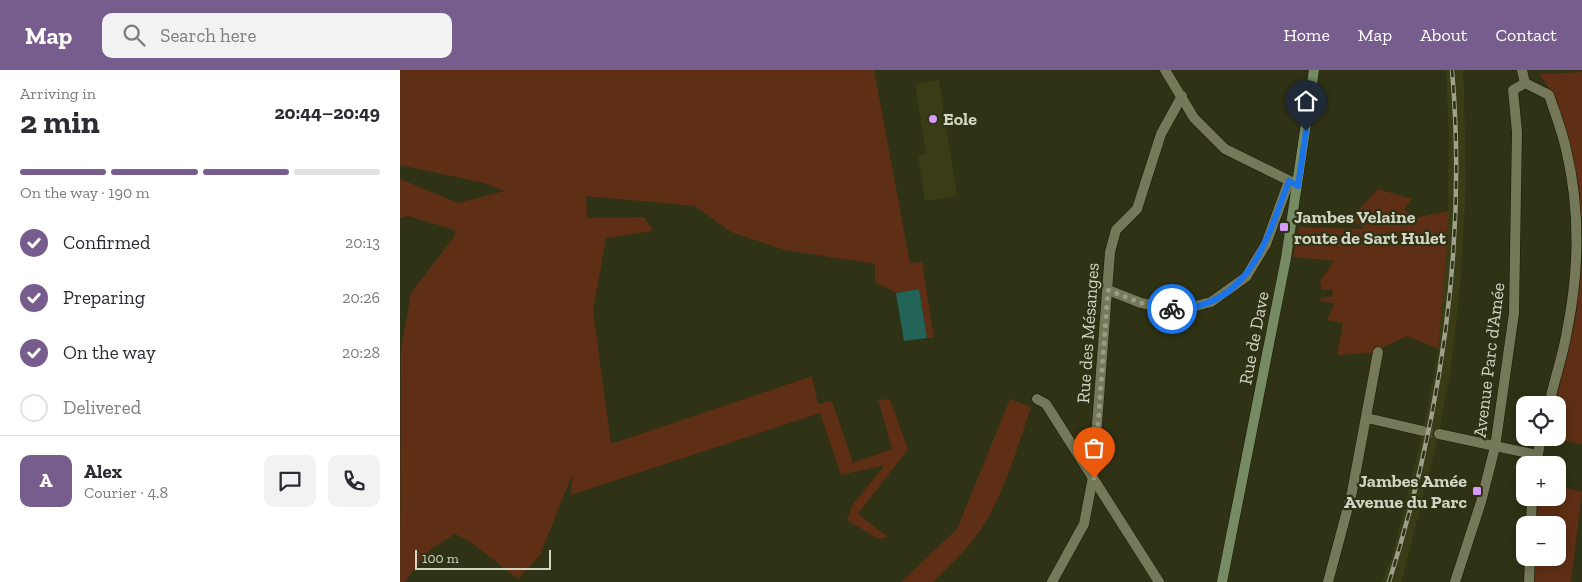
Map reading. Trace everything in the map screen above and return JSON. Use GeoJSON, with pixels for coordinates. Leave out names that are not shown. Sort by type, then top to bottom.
{"type":"FeatureCollection","features":[{"type":"Feature","properties":{"kind":"main road","name":"Rue de Dave"},"geometry":{"type":"LineString","coordinates":[[1222,582],[1275,315],[1294,183],[1314,70]]}},
{"type":"Feature","properties":{"kind":"street"},"geometry":{"type":"LineString","coordinates":[[1108,290],[1141,303],[1180,310],[1211,302],[1246,276],[1266,244],[1294,183],[1225,149],[1194,118],[1165,70]]}},
{"type":"Feature","properties":{"kind":"street"},"geometry":{"type":"LineString","coordinates":[[1522,70],[1525,83],[1549,95],[1566,150],[1574,205],[1576,258],[1574,285],[1568,331],[1551,396]]}},
{"type":"Feature","properties":{"kind":"street","name":"Avenue Parc d'Amée"},"geometry":{"type":"LineString","coordinates":[[1455,582],[1479,509],[1495,447],[1514,313],[1517,132],[1513,90],[1525,83]]}},
{"type":"Feature","properties":{"kind":"street","name":"Rue des Mésanges"},"geometry":{"type":"LineString","coordinates":[[1052,582],[1084,524],[1094,478],[1110,252],[1116,230],[1137,209],[1161,134],[1182,96]]}},
{"type":"Feature","properties":{"kind":"street"},"geometry":{"type":"LineString","coordinates":[[1328,582],[1352,492],[1378,352]]}},
{"type":"Feature","properties":{"kind":"street"},"geometry":{"type":"LineString","coordinates":[[1037,399],[1046,404],[1158,581]]}},
{"type":"Feature","properties":{"kind":"street"},"geometry":{"type":"LineString","coordinates":[[1367,418],[1423,431]]}},
{"type":"Feature","properties":{"kind":"street"},"geometry":{"type":"LineString","coordinates":[[1439,434],[1495,447],[1523,456]]}},
{"type":"Feature","properties":{"kind":"street"},"geometry":{"type":"LineString","coordinates":[[1529,582],[1530,566]]}},
{"type":"Feature","properties":{"kind":"shaded area"},"geometry":{"type":"Polygon","coordinates":[[[400,70],[874,70],[910,263],[922,262],[934,338],[927,338],[919,289],[896,293],[875,282],[875,264],[785,250],[731,232],[695,206],[586,196],[587,218],[644,217],[653,231],[606,238],[593,311],[611,444],[812,376],[818,404],[832,401],[853,463],[892,449],[878,399],[890,400],[908,449],[858,514],[888,537],[878,539],[847,520],[853,504],[885,465],[841,475],[820,413],[571,495],[572,475],[540,555],[518,579],[469,541],[455,534],[431,549],[404,582],[400,582],[401,349],[411,293],[454,237],[455,230],[408,216],[400,218],[400,179],[458,203],[505,191],[484,183],[400,165],[400,70]]]}},
{"type":"Feature","properties":{"kind":"shaded area"},"geometry":{"type":"Polygon","coordinates":[[[1446,70],[1463,70],[1466,184],[1461,278],[1451,368],[1439,434],[1401,582],[1382,582],[1393,553],[1423,431],[1437,359],[1447,248],[1449,137],[1446,70]]]}},
{"type":"Feature","properties":{"kind":"shaded area"},"geometry":{"type":"Polygon","coordinates":[[[1582,72],[1582,247],[1574,181],[1552,92],[1539,74],[1582,72]]]}},
{"type":"Feature","properties":{"kind":"shaded area","name":"Eole"},"geometry":{"type":"Polygon","coordinates":[[[939,80],[957,196],[925,201],[918,155],[926,154],[915,84],[939,80]]]}},
{"type":"Feature","properties":{"kind":"shaded area"},"geometry":{"type":"Polygon","coordinates":[[[1378,189],[1412,199],[1404,209],[1415,218],[1448,211],[1447,248],[1438,349],[1407,336],[1370,353],[1337,355],[1343,323],[1327,320],[1335,303],[1319,301],[1322,298],[1333,296],[1332,289],[1322,290],[1320,281],[1334,261],[1293,257],[1299,227],[1364,229],[1351,218],[1378,189]]]}},
{"type":"Feature","properties":{"kind":"shaded area"},"geometry":{"type":"Polygon","coordinates":[[[1582,262],[1582,444],[1566,441],[1566,396],[1557,396],[1576,317],[1582,262]]]}},
{"type":"Feature","properties":{"kind":"shaded area"},"geometry":{"type":"Polygon","coordinates":[[[1010,399],[1031,407],[1007,477],[988,518],[970,544],[933,582],[901,582],[957,529],[1010,399]]]}},
{"type":"Feature","properties":{"kind":"shaded area"},"geometry":{"type":"Polygon","coordinates":[[[1566,488],[1582,492],[1571,582],[1534,582],[1535,566],[1566,566],[1566,516],[1537,516],[1538,506],[1566,506],[1566,488]]]}},
{"type":"Feature","properties":{"kind":"water"},"geometry":{"type":"Polygon","coordinates":[[[919,289],[927,338],[904,341],[896,293],[919,289]]]}},
{"type":"Feature","properties":{"kind":"tunnel"},"geometry":{"type":"LineString","coordinates":[[1423,431],[1439,434]]}},
{"type":"Feature","properties":{"kind":"railway"},"geometry":{"type":"LineString","coordinates":[[1389,582],[1423,457],[1446,329],[1456,200],[1456,135],[1452,70]]}},
{"type":"Feature","properties":{"kind":"way so far"},"geometry":{"type":"LineString","coordinates":[[1094,478],[1108,290],[1141,303],[1172,309]]}},
{"type":"Feature","properties":{"kind":"place","name":"Eole"},"geometry":{"type":"Point","coordinates":[933,119]}},
{"type":"Feature","properties":{"kind":"place","name":"Jambes Velaine route de Sart Hulet"},"geometry":{"type":"Point","coordinates":[1284,227]}},
{"type":"Feature","properties":{"kind":"place","name":"Jambes Amée Avenue du Parc"},"geometry":{"type":"Point","coordinates":[1477,491]}},
{"type":"Feature","properties":{"kind":"route"},"geometry":{"type":"LineString","coordinates":[[1172,309],[1180,310],[1211,302],[1246,276],[1266,244],[1289,181],[1298,186],[1306,131]]}}]}
